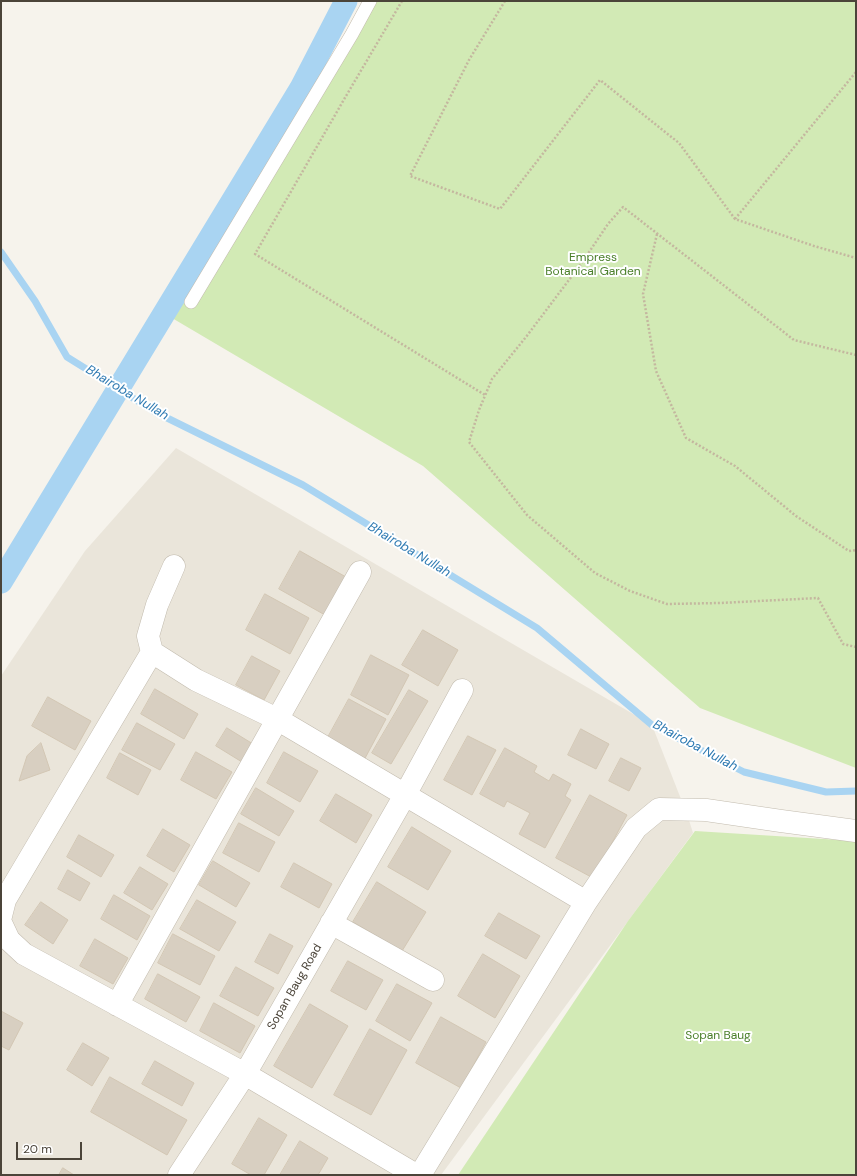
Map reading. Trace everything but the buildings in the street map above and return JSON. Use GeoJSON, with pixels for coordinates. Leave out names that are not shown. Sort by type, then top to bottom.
{"type":"FeatureCollection","features":[{"type":"Feature","properties":{"kind":"street"},"geometry":{"type":"LineString","coordinates":[[174,566],[157,605],[148,636],[152,652],[196,680],[277,719],[586,902]]}},
{"type":"Feature","properties":{"kind":"street"},"geometry":{"type":"LineString","coordinates":[[117,1005],[360,572]]}},
{"type":"Feature","properties":{"kind":"street"},"geometry":{"type":"LineString","coordinates":[[1,916],[5,900],[152,652]]}},
{"type":"Feature","properties":{"kind":"street","name":"Sopan Baug Road"},"geometry":{"type":"LineString","coordinates":[[179,1175],[245,1074],[405,794],[462,690]]}},
{"type":"Feature","properties":{"kind":"street"},"geometry":{"type":"LineString","coordinates":[[420,1175],[586,902],[636,828],[659,810],[706,810],[781,822],[856,831]]}},
{"type":"Feature","properties":{"kind":"street"},"geometry":{"type":"LineString","coordinates":[[1,923],[9,940],[24,954],[245,1074],[416,1175]]}},
{"type":"Feature","properties":{"kind":"street"},"geometry":{"type":"LineString","coordinates":[[331,923],[433,980]]}},
{"type":"Feature","properties":{"kind":"lane"},"geometry":{"type":"LineString","coordinates":[[191,302],[352,34],[370,1]]}},
{"type":"Feature","properties":{"kind":"path"},"geometry":{"type":"LineString","coordinates":[[402,1],[255,254],[485,395]]}},
{"type":"Feature","properties":{"kind":"path"},"geometry":{"type":"LineString","coordinates":[[505,1],[469,60],[410,176],[500,209],[600,80],[679,143],[735,219],[814,246],[856,258]]}},
{"type":"Feature","properties":{"kind":"path"},"geometry":{"type":"LineString","coordinates":[[735,219],[856,72]]}},
{"type":"Feature","properties":{"kind":"path"},"geometry":{"type":"LineString","coordinates":[[856,355],[794,340],[623,207],[608,224],[576,270],[492,379],[479,410],[469,442],[527,515],[595,573],[630,591],[666,604],[720,604],[818,598],[843,644],[856,647]]}},
{"type":"Feature","properties":{"kind":"path"},"geometry":{"type":"LineString","coordinates":[[656,234],[643,294],[656,371],[686,438],[735,466],[796,516],[849,551],[856,550]]}},
{"type":"Feature","properties":{"kind":"shaded area"},"geometry":{"type":"Polygon","coordinates":[[[176,448],[652,725],[688,817],[693,833],[441,1175],[1,1175],[1,676],[85,551],[176,448]]]}},
{"type":"Feature","properties":{"kind":"green space","name":"Empress Botanical Garden"},"geometry":{"type":"Polygon","coordinates":[[[363,1],[856,1],[856,768],[700,708],[423,466],[172,318],[310,95],[363,1]]]}},
{"type":"Feature","properties":{"kind":"green space","name":"Sopan Baug"},"geometry":{"type":"Polygon","coordinates":[[[695,831],[856,841],[856,1175],[458,1175],[628,921],[695,831]]]}},
{"type":"Feature","properties":{"kind":"waterway"},"geometry":{"type":"LineString","coordinates":[[1,582],[301,88],[346,1]]}},
{"type":"Feature","properties":{"kind":"waterway","name":"Bhairoba Nullah"},"geometry":{"type":"LineString","coordinates":[[1,252],[35,301],[67,357],[157,413],[303,485],[537,628],[652,725],[744,772],[826,792],[856,791]]}}]}
